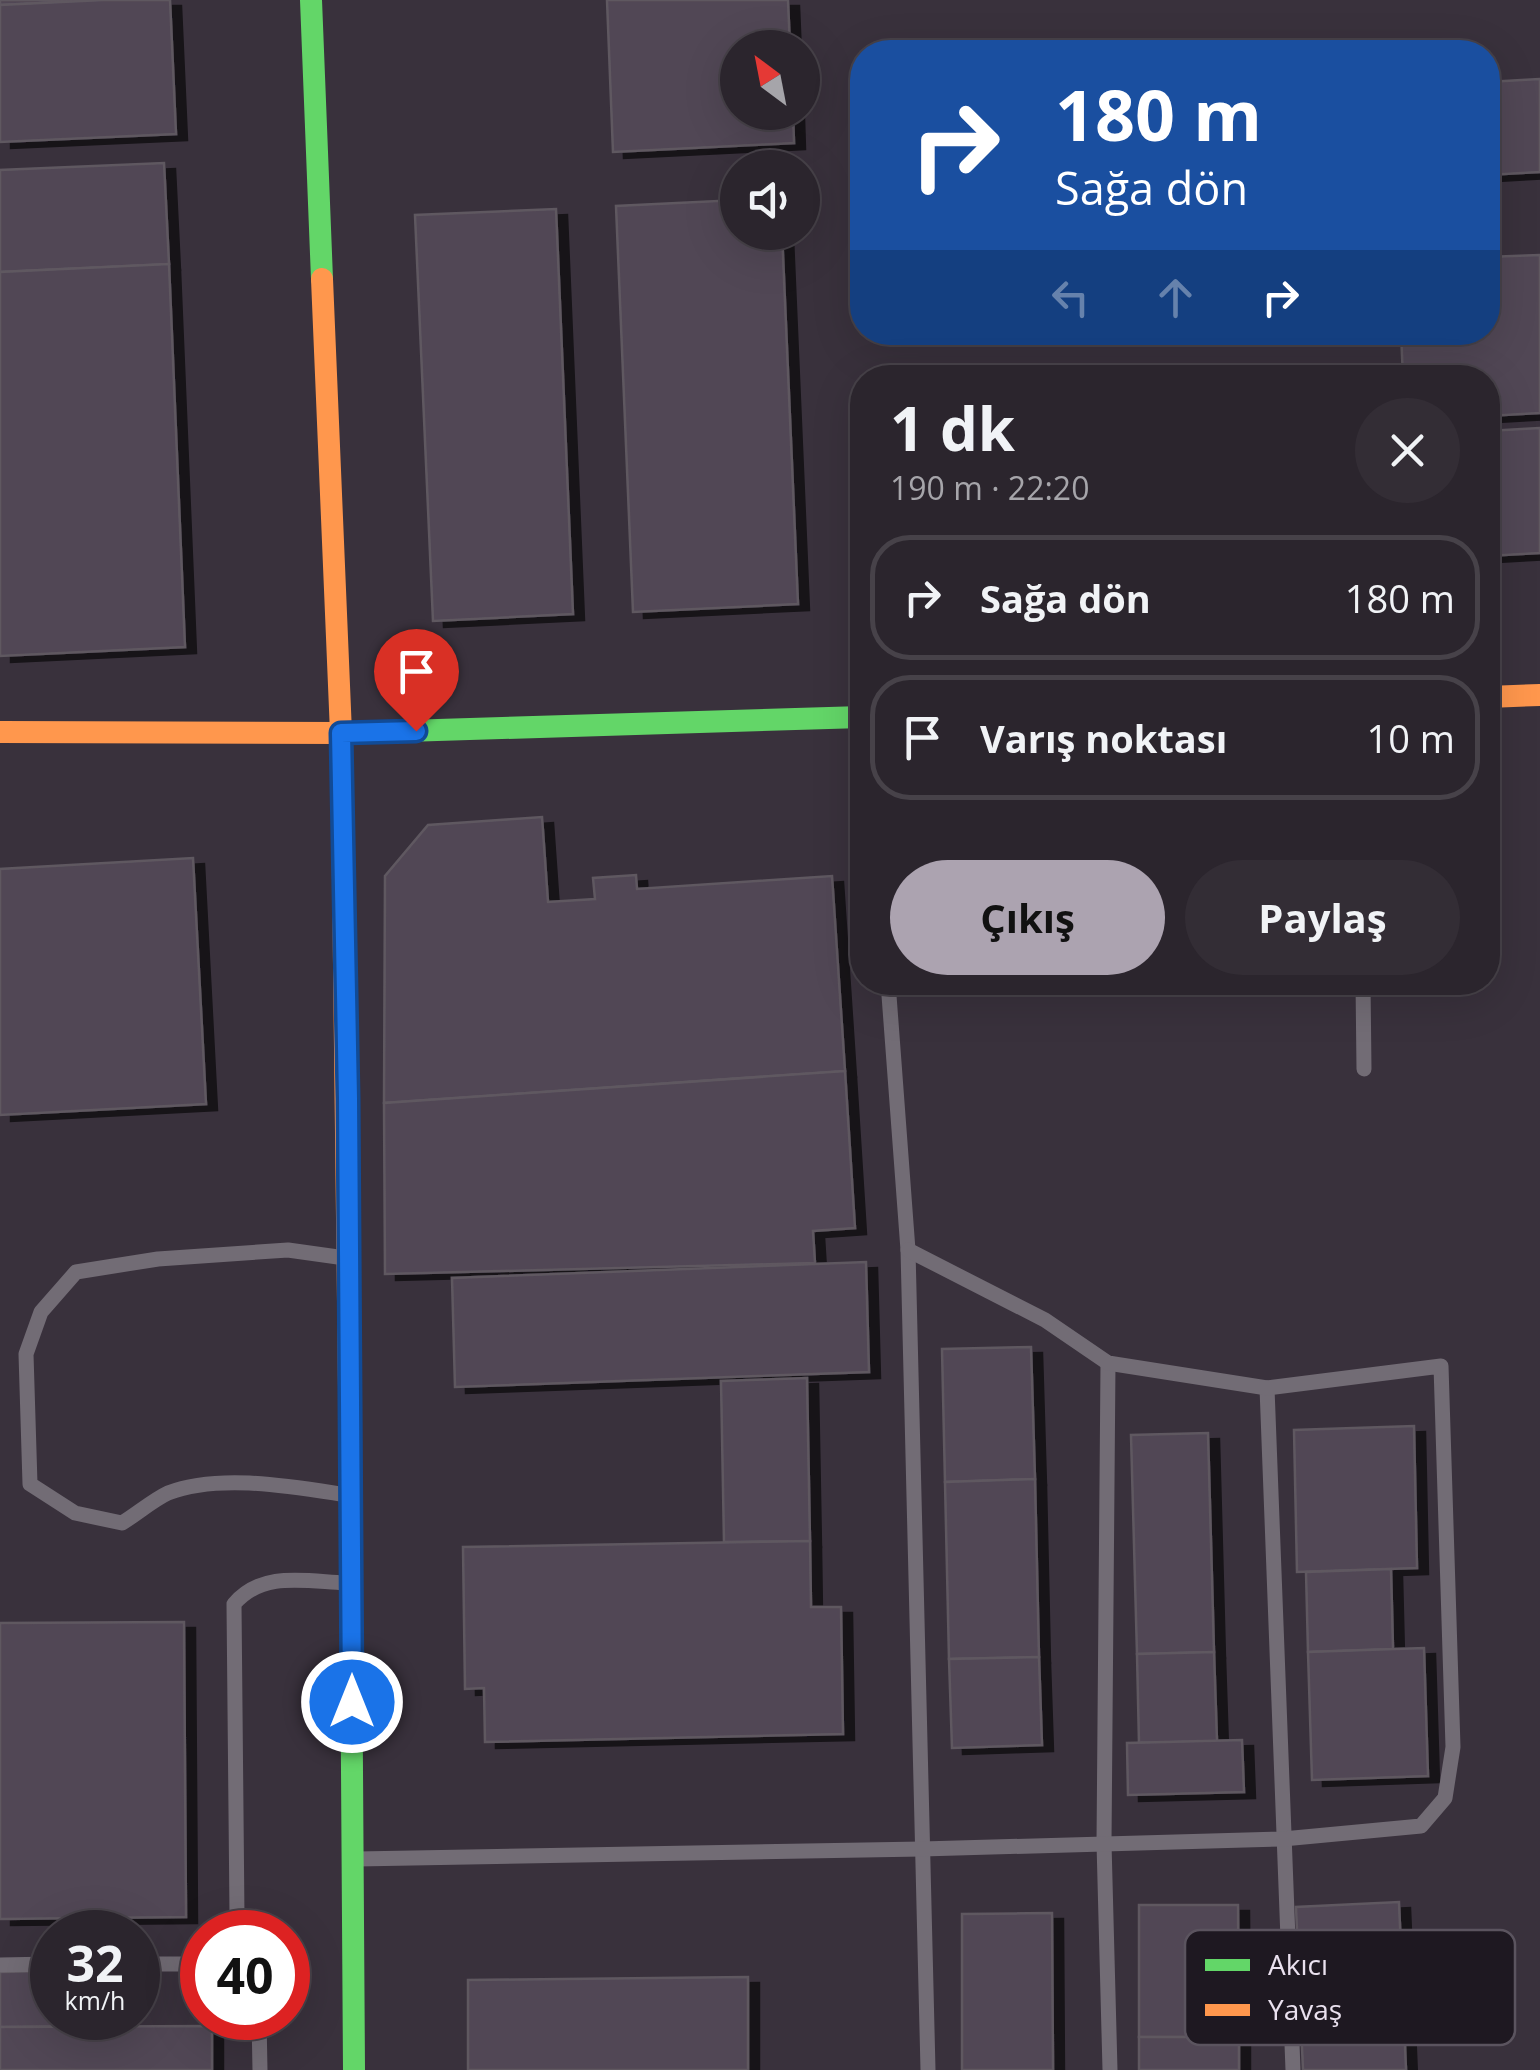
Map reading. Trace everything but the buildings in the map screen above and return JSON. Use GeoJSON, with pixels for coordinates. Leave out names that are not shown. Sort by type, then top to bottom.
{"type":"FeatureCollection","features":[{"type":"Feature","properties":{"kind":"street"},"geometry":{"type":"LineString","coordinates":[[311,0],[341,733],[354,2070]]}},
{"type":"Feature","properties":{"kind":"street"},"geometry":{"type":"LineString","coordinates":[[1500,697],[1540,695]]}},
{"type":"Feature","properties":{"kind":"street"},"geometry":{"type":"LineString","coordinates":[[0,732],[341,733],[850,717]]}},
{"type":"Feature","properties":{"kind":"lane"},"geometry":{"type":"LineString","coordinates":[[889,995],[908,1250],[928,2070]]}},
{"type":"Feature","properties":{"kind":"lane"},"geometry":{"type":"LineString","coordinates":[[1363,995],[1364,1070]]}},
{"type":"Feature","properties":{"kind":"lane"},"geometry":{"type":"LineString","coordinates":[[349,1259],[288,1250],[158,1259],[76,1272],[41,1312],[26,1354],[30,1484],[74,1513],[122,1524],[168,1493],[220,1483],[288,1486],[350,1495]]}},
{"type":"Feature","properties":{"kind":"lane"},"geometry":{"type":"LineString","coordinates":[[353,1860],[1283,1838],[1421,1826],[1445,1798],[1453,1746],[1441,1366],[1267,1388],[1108,1364],[1045,1320],[908,1250]]}},
{"type":"Feature","properties":{"kind":"lane"},"geometry":{"type":"LineString","coordinates":[[1108,1364],[1104,1842],[1110,2070]]}},
{"type":"Feature","properties":{"kind":"lane"},"geometry":{"type":"LineString","coordinates":[[1267,1388],[1287,1930]]}},
{"type":"Feature","properties":{"kind":"lane"},"geometry":{"type":"LineString","coordinates":[[237,1910],[234,1604],[248,1588],[280,1580],[351,1584]]}},
{"type":"Feature","properties":{"kind":"lane"},"geometry":{"type":"LineString","coordinates":[[0,1964],[30,1964]]}},
{"type":"Feature","properties":{"kind":"lane"},"geometry":{"type":"LineString","coordinates":[[260,2040],[260,2070]]}},
{"type":"Feature","properties":{"kind":"lane"},"geometry":{"type":"LineString","coordinates":[[1292,2045],[1293,2070]]}},
{"type":"Feature","properties":{"kind":"traffic: fast"},"geometry":{"type":"LineString","coordinates":[[311,0],[322,279]]}},
{"type":"Feature","properties":{"kind":"traffic: fast"},"geometry":{"type":"LineString","coordinates":[[342,795],[341,733],[850,717]]}},
{"type":"Feature","properties":{"kind":"traffic: fast"},"geometry":{"type":"LineString","coordinates":[[350,1471],[354,2070]]}},
{"type":"Feature","properties":{"kind":"traffic: slow"},"geometry":{"type":"LineString","coordinates":[[0,732],[341,733],[322,279]]}},
{"type":"Feature","properties":{"kind":"traffic: slow"},"geometry":{"type":"LineString","coordinates":[[1500,697],[1540,695]]}},
{"type":"Feature","properties":{"kind":"traffic: slow"},"geometry":{"type":"LineString","coordinates":[[342,795],[350,1471]]}},
{"type":"Feature","properties":{"kind":"route"},"geometry":{"type":"LineString","coordinates":[[352,1702],[341,733],[416,731]]}}]}
